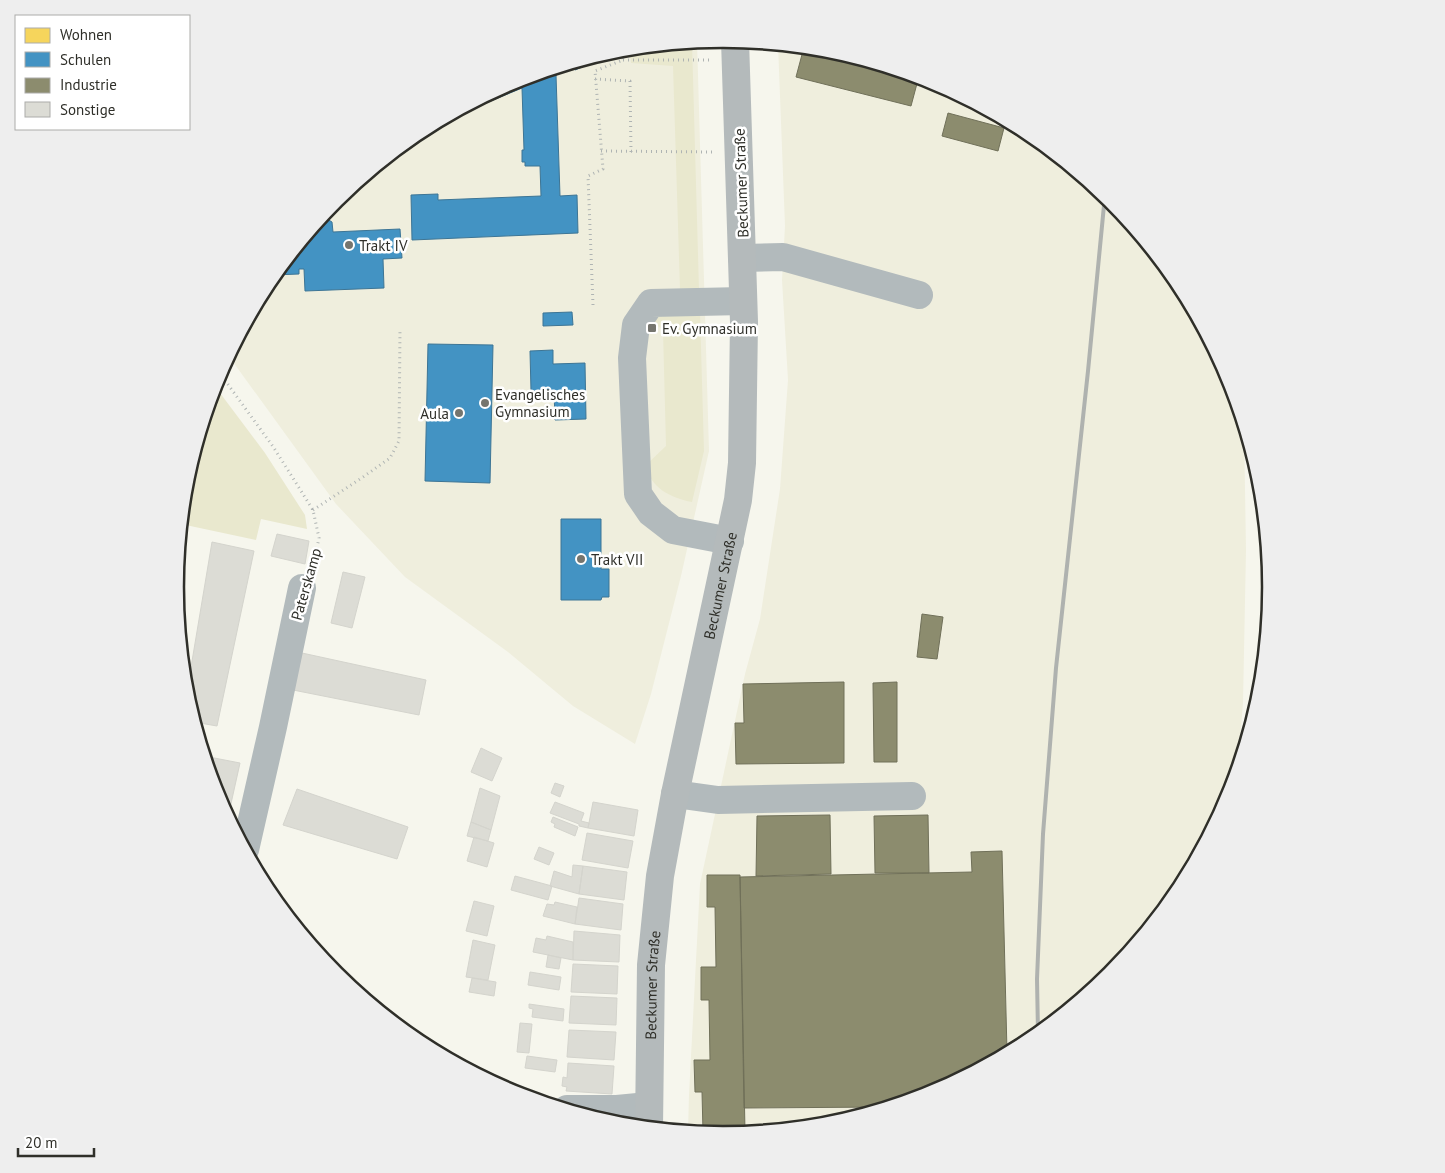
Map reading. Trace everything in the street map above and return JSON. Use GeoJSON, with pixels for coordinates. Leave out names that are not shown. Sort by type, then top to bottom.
{"type":"FeatureCollection","features":[{"type":"Feature","properties":{"kind":"main road","name":"Beckumer Straße"},"geometry":{"type":"LineString","coordinates":[[649,1116],[651,965],[660,876],[675,794],[730,541],[738,500],[742,463],[743,300],[736,50]]}},
{"type":"Feature","properties":{"kind":"street"},"geometry":{"type":"LineString","coordinates":[[742,258],[783,257],[919,295]]}},
{"type":"Feature","properties":{"kind":"street"},"geometry":{"type":"LineString","coordinates":[[730,541],[673,530],[651,513],[638,494],[632,358],[636,325],[651,304],[743,300]]}},
{"type":"Feature","properties":{"kind":"street","name":"Paterskamp"},"geometry":{"type":"LineString","coordinates":[[247,840],[274,727],[302,588]]}},
{"type":"Feature","properties":{"kind":"street"},"geometry":{"type":"LineString","coordinates":[[675,794],[718,800],[912,796]]}},
{"type":"Feature","properties":{"kind":"street"},"geometry":{"type":"LineString","coordinates":[[592,1109],[616,1109],[649,1116]]}},
{"type":"Feature","properties":{"kind":"path"},"geometry":{"type":"LineString","coordinates":[[593,305],[588,176],[603,169],[595,70],[623,60],[736,50]]}},
{"type":"Feature","properties":{"kind":"path"},"geometry":{"type":"LineString","coordinates":[[595,79],[630,81],[631,152]]}},
{"type":"Feature","properties":{"kind":"path"},"geometry":{"type":"LineString","coordinates":[[601,151],[739,152]]}},
{"type":"Feature","properties":{"kind":"path"},"geometry":{"type":"LineString","coordinates":[[313,510],[390,458],[399,442],[400,329]]}},
{"type":"Feature","properties":{"kind":"path","name":"Paterskamp"},"geometry":{"type":"LineString","coordinates":[[225,380],[274,448],[313,510],[319,538],[314,562],[302,588]]}},
{"type":"Feature","properties":{"kind":"shaded area"},"geometry":{"type":"Polygon","coordinates":[[[692,49],[699,290],[680,289],[673,66],[631,63],[631,56],[692,49]]]}},
{"type":"Feature","properties":{"kind":"shaded area","name":"Evangelisches Gymnasium"},"geometry":{"type":"Polygon","coordinates":[[[697,49],[709,451],[681,576],[651,694],[635,744],[573,706],[508,652],[405,577],[336,504],[233,362],[256,317],[274,287],[295,258],[341,205],[367,181],[423,138],[484,103],[549,76],[583,66],[652,52],[697,49]]]}},
{"type":"Feature","properties":{"kind":"shaded area"},"geometry":{"type":"Polygon","coordinates":[[[778,51],[828,58],[862,66],[896,76],[961,103],[1022,138],[1051,159],[1104,205],[1128,231],[1171,287],[1206,348],[1233,413],[1244,453],[1246,550],[1243,703],[1240,735],[1233,760],[1206,825],[1171,886],[1150,915],[1104,968],[1078,992],[1022,1035],[961,1070],[896,1097],[862,1107],[793,1121],[722,1126],[688,1124],[700,884],[745,674],[760,619],[780,489],[788,380],[782,280],[785,226],[778,51]]]}},
{"type":"Feature","properties":{"kind":"shaded area"},"geometry":{"type":"Polygon","coordinates":[[[700,313],[704,451],[692,502],[669,495],[657,486],[648,473],[646,465],[666,446],[663,330],[644,315],[700,313]]]}},
{"type":"Feature","properties":{"kind":"shaded area"},"geometry":{"type":"Polygon","coordinates":[[[220,393],[265,453],[305,515],[307,529],[261,519],[256,540],[187,525],[194,481],[202,447],[220,393]]]}},
{"type":"Feature","properties":{"kind":"building: Schulen"},"geometry":{"type":"Polygon","coordinates":[[[567,71],[556,75],[560,196],[577,195],[578,233],[412,240],[411,195],[438,194],[438,200],[541,196],[540,166],[525,166],[525,162],[522,162],[522,150],[524,150],[522,88],[486,103],[516,89],[567,71]]]}},
{"type":"Feature","properties":{"kind":"building: Schulen","name":"Trakt IV"},"geometry":{"type":"Polygon","coordinates":[[[328,219],[332,222],[333,232],[400,229],[402,258],[383,259],[384,288],[305,291],[304,269],[299,269],[299,274],[283,275],[328,219]]]}},
{"type":"Feature","properties":{"kind":"building: Schulen"},"geometry":{"type":"Polygon","coordinates":[[[572,312],[573,325],[543,326],[543,313],[572,312]]]}},
{"type":"Feature","properties":{"kind":"building: Schulen","name":"Aula"},"geometry":{"type":"Polygon","coordinates":[[[428,344],[493,345],[490,483],[425,481],[428,344]]]}},
{"type":"Feature","properties":{"kind":"building: Schulen"},"geometry":{"type":"Polygon","coordinates":[[[553,350],[553,364],[585,363],[586,419],[555,420],[554,391],[531,391],[530,351],[553,350]]]}},
{"type":"Feature","properties":{"kind":"building: Schulen","name":"Trakt VII"},"geometry":{"type":"Polygon","coordinates":[[[561,519],[601,519],[601,569],[609,569],[609,597],[602,597],[601,600],[561,600],[561,519]]]}},
{"type":"Feature","properties":{"kind":"building: Industrie"},"geometry":{"type":"Polygon","coordinates":[[[802,54],[862,66],[917,84],[911,106],[796,77],[802,54]]]}},
{"type":"Feature","properties":{"kind":"building: Industrie"},"geometry":{"type":"Polygon","coordinates":[[[948,113],[1004,128],[998,151],[942,136],[948,113]]]}},
{"type":"Feature","properties":{"kind":"building: Industrie"},"geometry":{"type":"Polygon","coordinates":[[[922,614],[943,617],[937,659],[917,657],[922,614]]]}},
{"type":"Feature","properties":{"kind":"building: Industrie"},"geometry":{"type":"Polygon","coordinates":[[[844,682],[844,763],[736,764],[735,723],[744,723],[743,684],[844,682]]]}},
{"type":"Feature","properties":{"kind":"building: Industrie"},"geometry":{"type":"Polygon","coordinates":[[[897,682],[897,762],[874,762],[873,683],[897,682]]]}},
{"type":"Feature","properties":{"kind":"building: Industrie"},"geometry":{"type":"Polygon","coordinates":[[[830,815],[831,874],[756,876],[757,816],[830,815]]]}},
{"type":"Feature","properties":{"kind":"building: Industrie"},"geometry":{"type":"Polygon","coordinates":[[[928,815],[929,873],[875,873],[874,816],[928,815]]]}},
{"type":"Feature","properties":{"kind":"building: Industrie"},"geometry":{"type":"Polygon","coordinates":[[[1002,851],[1007,1044],[961,1070],[929,1084],[896,1097],[862,1107],[744,1108],[740,877],[972,872],[971,852],[1002,851]]]}},
{"type":"Feature","properties":{"kind":"building: Industrie"},"geometry":{"type":"Polygon","coordinates":[[[707,875],[740,875],[745,1125],[703,1125],[702,1092],[695,1092],[694,1060],[710,1060],[709,1000],[701,1000],[701,967],[716,967],[715,907],[707,907],[707,875]]]}},
{"type":"Feature","properties":{"kind":"building: Sonstige"},"geometry":{"type":"Polygon","coordinates":[[[277,534],[309,541],[305,564],[271,556],[277,534]]]}},
{"type":"Feature","properties":{"kind":"building: Sonstige"},"geometry":{"type":"Polygon","coordinates":[[[212,542],[254,551],[217,726],[201,723],[190,671],[212,542]]]}},
{"type":"Feature","properties":{"kind":"building: Sonstige"},"geometry":{"type":"Polygon","coordinates":[[[343,572],[365,577],[352,628],[331,623],[343,572]]]}},
{"type":"Feature","properties":{"kind":"building: Sonstige"},"geometry":{"type":"Polygon","coordinates":[[[302,653],[426,680],[419,715],[293,690],[302,653]]]}},
{"type":"Feature","properties":{"kind":"building: Sonstige"},"geometry":{"type":"Polygon","coordinates":[[[481,748],[502,758],[492,781],[471,772],[481,748]]]}},
{"type":"Feature","properties":{"kind":"building: Sonstige"},"geometry":{"type":"Polygon","coordinates":[[[211,757],[240,763],[231,806],[211,757]]]}},
{"type":"Feature","properties":{"kind":"building: Sonstige"},"geometry":{"type":"Polygon","coordinates":[[[555,783],[564,786],[560,797],[551,793],[555,783]]]}},
{"type":"Feature","properties":{"kind":"building: Sonstige"},"geometry":{"type":"Polygon","coordinates":[[[480,788],[500,796],[491,830],[471,822],[480,788]]]}},
{"type":"Feature","properties":{"kind":"building: Sonstige"},"geometry":{"type":"Polygon","coordinates":[[[297,789],[408,827],[397,859],[283,825],[297,789]]]}},
{"type":"Feature","properties":{"kind":"building: Sonstige"},"geometry":{"type":"Polygon","coordinates":[[[555,802],[584,813],[581,821],[589,823],[588,828],[550,813],[555,802]]]}},
{"type":"Feature","properties":{"kind":"building: Sonstige"},"geometry":{"type":"Polygon","coordinates":[[[593,802],[638,810],[634,836],[588,828],[593,802]]]}},
{"type":"Feature","properties":{"kind":"building: Sonstige"},"geometry":{"type":"Polygon","coordinates":[[[553,817],[578,827],[575,836],[554,827],[555,824],[551,822],[553,817]]]}},
{"type":"Feature","properties":{"kind":"building: Sonstige"},"geometry":{"type":"Polygon","coordinates":[[[471,822],[491,830],[488,841],[467,836],[471,822]]]}},
{"type":"Feature","properties":{"kind":"building: Sonstige"},"geometry":{"type":"Polygon","coordinates":[[[587,833],[633,841],[628,868],[582,860],[587,833]]]}},
{"type":"Feature","properties":{"kind":"building: Sonstige"},"geometry":{"type":"Polygon","coordinates":[[[474,837],[494,843],[487,867],[467,861],[474,837]]]}},
{"type":"Feature","properties":{"kind":"building: Sonstige"},"geometry":{"type":"Polygon","coordinates":[[[539,847],[554,853],[549,865],[534,859],[539,847]]]}},
{"type":"Feature","properties":{"kind":"building: Sonstige"},"geometry":{"type":"Polygon","coordinates":[[[573,865],[583,866],[579,894],[550,886],[554,871],[572,877],[573,865]]]}},
{"type":"Feature","properties":{"kind":"building: Sonstige"},"geometry":{"type":"Polygon","coordinates":[[[583,866],[627,872],[624,900],[579,894],[583,866]]]}},
{"type":"Feature","properties":{"kind":"building: Sonstige"},"geometry":{"type":"Polygon","coordinates":[[[515,876],[552,886],[548,900],[511,890],[515,876]]]}},
{"type":"Feature","properties":{"kind":"building: Sonstige"},"geometry":{"type":"Polygon","coordinates":[[[579,898],[623,904],[621,930],[575,924],[579,898]]]}},
{"type":"Feature","properties":{"kind":"building: Sonstige"},"geometry":{"type":"Polygon","coordinates":[[[474,901],[494,906],[487,936],[466,931],[474,901]]]}},
{"type":"Feature","properties":{"kind":"building: Sonstige"},"geometry":{"type":"Polygon","coordinates":[[[555,902],[577,907],[575,924],[543,916],[547,904],[554,905],[555,902]]]}},
{"type":"Feature","properties":{"kind":"building: Sonstige"},"geometry":{"type":"Polygon","coordinates":[[[574,931],[620,935],[619,962],[573,960],[574,931]]]}},
{"type":"Feature","properties":{"kind":"building: Sonstige"},"geometry":{"type":"Polygon","coordinates":[[[547,936],[573,942],[573,960],[533,952],[536,938],[546,940],[547,936]]]}},
{"type":"Feature","properties":{"kind":"building: Sonstige"},"geometry":{"type":"Polygon","coordinates":[[[473,940],[495,945],[488,980],[466,977],[473,940]]]}},
{"type":"Feature","properties":{"kind":"building: Sonstige"},"geometry":{"type":"Polygon","coordinates":[[[548,955],[561,958],[559,969],[546,967],[548,955]]]}},
{"type":"Feature","properties":{"kind":"building: Sonstige"},"geometry":{"type":"Polygon","coordinates":[[[573,964],[618,966],[617,994],[571,992],[573,964]]]}},
{"type":"Feature","properties":{"kind":"building: Sonstige"},"geometry":{"type":"Polygon","coordinates":[[[530,972],[561,977],[559,990],[528,985],[530,972]]]}},
{"type":"Feature","properties":{"kind":"building: Sonstige"},"geometry":{"type":"Polygon","coordinates":[[[472,978],[496,982],[494,996],[469,992],[472,978]]]}},
{"type":"Feature","properties":{"kind":"building: Sonstige"},"geometry":{"type":"Polygon","coordinates":[[[571,996],[617,998],[616,1025],[569,1023],[571,996]]]}},
{"type":"Feature","properties":{"kind":"building: Sonstige"},"geometry":{"type":"Polygon","coordinates":[[[529,1004],[564,1009],[563,1021],[532,1017],[533,1009],[529,1008],[529,1004]]]}},
{"type":"Feature","properties":{"kind":"building: Sonstige"},"geometry":{"type":"Polygon","coordinates":[[[520,1023],[532,1024],[529,1053],[517,1052],[520,1023]]]}},
{"type":"Feature","properties":{"kind":"building: Sonstige"},"geometry":{"type":"Polygon","coordinates":[[[569,1030],[616,1032],[614,1060],[567,1057],[569,1030]]]}},
{"type":"Feature","properties":{"kind":"building: Sonstige"},"geometry":{"type":"Polygon","coordinates":[[[527,1056],[557,1060],[555,1072],[525,1068],[527,1056]]]}},
{"type":"Feature","properties":{"kind":"building: Sonstige"},"geometry":{"type":"Polygon","coordinates":[[[568,1063],[614,1066],[612,1094],[566,1091],[567,1087],[562,1086],[563,1077],[567,1078],[568,1063]]]}},
{"type":"Feature","properties":{"kind":"railway"},"geometry":{"type":"LineString","coordinates":[[1038,1024],[1037,979],[1043,834],[1056,668],[1104,205]]}},
{"type":"Feature","properties":{"kind":"place","name":"Trakt IV"},"geometry":{"type":"Point","coordinates":[349,245]}},
{"type":"Feature","properties":{"kind":"place","name":"Ev. Gymnasium"},"geometry":{"type":"Point","coordinates":[652,328]}},
{"type":"Feature","properties":{"kind":"place","name":"Evangelisches Gymnasium"},"geometry":{"type":"Point","coordinates":[485,403]}},
{"type":"Feature","properties":{"kind":"place","name":"Aula"},"geometry":{"type":"Point","coordinates":[459,413]}},
{"type":"Feature","properties":{"kind":"place","name":"Trakt VII"},"geometry":{"type":"Point","coordinates":[581,559]}}]}
